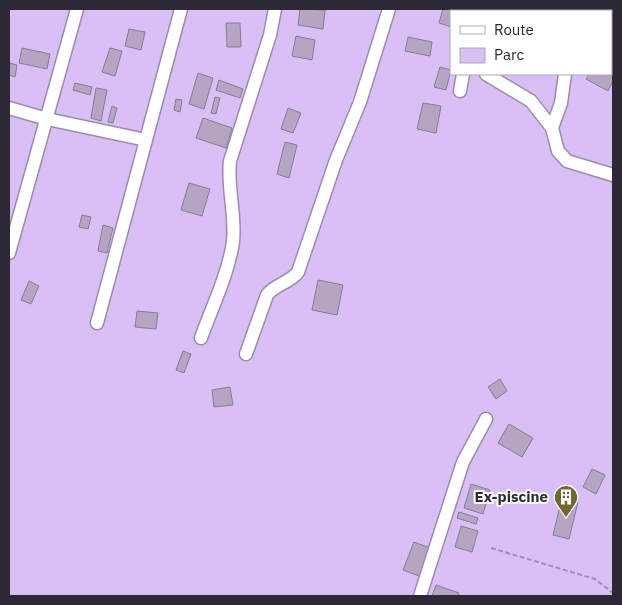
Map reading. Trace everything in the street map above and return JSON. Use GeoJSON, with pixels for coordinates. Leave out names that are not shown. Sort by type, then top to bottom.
{"type":"FeatureCollection","features":[{"type":"Feature","properties":{"kind":"street"},"geometry":{"type":"LineString","coordinates":[[9,253],[77,9]]}},
{"type":"Feature","properties":{"kind":"street"},"geometry":{"type":"LineString","coordinates":[[97,323],[181,9]]}},
{"type":"Feature","properties":{"kind":"street"},"geometry":{"type":"LineString","coordinates":[[201,338],[229,260],[233,241],[228,176],[230,161],[270,34],[275,9]]}},
{"type":"Feature","properties":{"kind":"street"},"geometry":{"type":"LineString","coordinates":[[246,354],[267,295],[271,290],[293,279],[298,272],[336,160],[360,102],[389,9]]}},
{"type":"Feature","properties":{"kind":"street"},"geometry":{"type":"LineString","coordinates":[[460,91],[463,75]]}},
{"type":"Feature","properties":{"kind":"street"},"geometry":{"type":"LineString","coordinates":[[488,75],[532,101],[552,128],[558,151],[567,161],[613,176]]}},
{"type":"Feature","properties":{"kind":"street"},"geometry":{"type":"LineString","coordinates":[[552,128],[561,103],[566,75]]}},
{"type":"Feature","properties":{"kind":"street"},"geometry":{"type":"LineString","coordinates":[[9,108],[47,119],[146,140]]}},
{"type":"Feature","properties":{"kind":"street"},"geometry":{"type":"LineString","coordinates":[[420,596],[463,462],[486,419]]}},
{"type":"Feature","properties":{"kind":"path"},"geometry":{"type":"LineString","coordinates":[[491,548],[595,579],[613,593]]}},
{"type":"Feature","properties":{"kind":"green space"},"geometry":{"type":"Polygon","coordinates":[[[9,9],[613,9],[613,596],[9,596],[9,9]]]}},
{"type":"Feature","properties":{"kind":"building"},"geometry":{"type":"Polygon","coordinates":[[[300,9],[325,10],[323,29],[298,25],[300,9]]]}},
{"type":"Feature","properties":{"kind":"building"},"geometry":{"type":"Polygon","coordinates":[[[443,9],[471,9],[450,10],[450,27],[439,23],[443,9]]]}},
{"type":"Feature","properties":{"kind":"building"},"geometry":{"type":"Polygon","coordinates":[[[226,23],[240,23],[241,47],[227,47],[226,23]]]}},
{"type":"Feature","properties":{"kind":"building"},"geometry":{"type":"Polygon","coordinates":[[[129,29],[145,32],[141,50],[125,46],[129,29]]]}},
{"type":"Feature","properties":{"kind":"building"},"geometry":{"type":"Polygon","coordinates":[[[296,36],[315,40],[312,60],[292,56],[296,36]]]}},
{"type":"Feature","properties":{"kind":"building"},"geometry":{"type":"Polygon","coordinates":[[[408,37],[432,42],[430,56],[405,51],[408,37]]]}},
{"type":"Feature","properties":{"kind":"building"},"geometry":{"type":"Polygon","coordinates":[[[22,48],[50,54],[47,69],[19,63],[22,48]]]}},
{"type":"Feature","properties":{"kind":"building"},"geometry":{"type":"Polygon","coordinates":[[[110,48],[122,51],[115,76],[102,72],[110,48]]]}},
{"type":"Feature","properties":{"kind":"building"},"geometry":{"type":"Polygon","coordinates":[[[10,63],[17,65],[15,77],[9,75],[10,63]]]}},
{"type":"Feature","properties":{"kind":"building"},"geometry":{"type":"Polygon","coordinates":[[[440,67],[450,70],[446,90],[434,87],[440,67]]]}},
{"type":"Feature","properties":{"kind":"building"},"geometry":{"type":"Polygon","coordinates":[[[613,70],[613,81],[608,91],[586,79],[588,75],[612,75],[613,70]]]}},
{"type":"Feature","properties":{"kind":"building"},"geometry":{"type":"Polygon","coordinates":[[[198,73],[213,78],[204,109],[189,104],[198,73]]]}},
{"type":"Feature","properties":{"kind":"building"},"geometry":{"type":"Polygon","coordinates":[[[219,80],[243,89],[240,98],[216,90],[219,80]]]}},
{"type":"Feature","properties":{"kind":"building"},"geometry":{"type":"Polygon","coordinates":[[[75,83],[92,87],[90,95],[73,90],[75,83]]]}},
{"type":"Feature","properties":{"kind":"building"},"geometry":{"type":"Polygon","coordinates":[[[96,88],[107,90],[101,121],[91,118],[96,88]]]}},
{"type":"Feature","properties":{"kind":"building"},"geometry":{"type":"Polygon","coordinates":[[[215,97],[220,98],[216,114],[211,113],[215,97]]]}},
{"type":"Feature","properties":{"kind":"building"},"geometry":{"type":"Polygon","coordinates":[[[176,99],[182,100],[180,112],[174,110],[176,99]]]}},
{"type":"Feature","properties":{"kind":"building"},"geometry":{"type":"Polygon","coordinates":[[[423,103],[441,106],[436,133],[417,129],[423,103]]]}},
{"type":"Feature","properties":{"kind":"building"},"geometry":{"type":"Polygon","coordinates":[[[112,106],[117,108],[113,123],[108,122],[112,106]]]}},
{"type":"Feature","properties":{"kind":"building"},"geometry":{"type":"Polygon","coordinates":[[[288,108],[301,113],[293,133],[281,129],[288,108]]]}},
{"type":"Feature","properties":{"kind":"building"},"geometry":{"type":"Polygon","coordinates":[[[203,118],[232,128],[226,148],[196,138],[203,118]]]}},
{"type":"Feature","properties":{"kind":"building"},"geometry":{"type":"Polygon","coordinates":[[[285,142],[297,145],[289,178],[277,174],[285,142]]]}},
{"type":"Feature","properties":{"kind":"building"},"geometry":{"type":"Polygon","coordinates":[[[189,183],[210,189],[202,216],[181,210],[189,183]]]}},
{"type":"Feature","properties":{"kind":"building"},"geometry":{"type":"Polygon","coordinates":[[[82,215],[91,217],[88,229],[79,227],[82,215]]]}},
{"type":"Feature","properties":{"kind":"building"},"geometry":{"type":"Polygon","coordinates":[[[103,225],[113,228],[107,253],[98,251],[103,225]]]}},
{"type":"Feature","properties":{"kind":"building"},"geometry":{"type":"Polygon","coordinates":[[[318,280],[343,285],[337,315],[312,310],[318,280]]]}},
{"type":"Feature","properties":{"kind":"building"},"geometry":{"type":"Polygon","coordinates":[[[29,281],[39,286],[31,304],[21,300],[29,281]]]}},
{"type":"Feature","properties":{"kind":"building"},"geometry":{"type":"Polygon","coordinates":[[[137,311],[158,313],[156,329],[135,327],[137,311]]]}},
{"type":"Feature","properties":{"kind":"building"},"geometry":{"type":"Polygon","coordinates":[[[183,351],[191,354],[184,373],[176,370],[183,351]]]}},
{"type":"Feature","properties":{"kind":"building"},"geometry":{"type":"Polygon","coordinates":[[[500,379],[507,391],[496,399],[488,387],[500,379]]]}},
{"type":"Feature","properties":{"kind":"building"},"geometry":{"type":"Polygon","coordinates":[[[230,387],[233,405],[214,407],[212,390],[230,387]]]}},
{"type":"Feature","properties":{"kind":"building"},"geometry":{"type":"Polygon","coordinates":[[[509,424],[533,438],[522,457],[498,443],[509,424]]]}},
{"type":"Feature","properties":{"kind":"building"},"geometry":{"type":"Polygon","coordinates":[[[592,469],[605,475],[596,494],[583,487],[592,469]]]}},
{"type":"Feature","properties":{"kind":"building"},"geometry":{"type":"Polygon","coordinates":[[[471,484],[490,490],[483,514],[464,508],[471,484]]]}},
{"type":"Feature","properties":{"kind":"building","name":"Ex-piscine"},"geometry":{"type":"Polygon","coordinates":[[[562,498],[578,502],[569,539],[553,535],[562,498]]]}},
{"type":"Feature","properties":{"kind":"building"},"geometry":{"type":"Polygon","coordinates":[[[459,512],[478,518],[476,524],[457,518],[459,512]]]}},
{"type":"Feature","properties":{"kind":"building"},"geometry":{"type":"Polygon","coordinates":[[[461,526],[478,531],[472,552],[455,547],[461,526]]]}},
{"type":"Feature","properties":{"kind":"building"},"geometry":{"type":"Polygon","coordinates":[[[414,542],[430,548],[419,576],[403,570],[414,542]]]}},
{"type":"Feature","properties":{"kind":"building"},"geometry":{"type":"Polygon","coordinates":[[[436,585],[459,593],[458,596],[432,596],[436,585]]]}},
{"type":"Feature","properties":{"kind":"place","name":"Ex-piscine"},"geometry":{"type":"Point","coordinates":[566,518]}}]}
